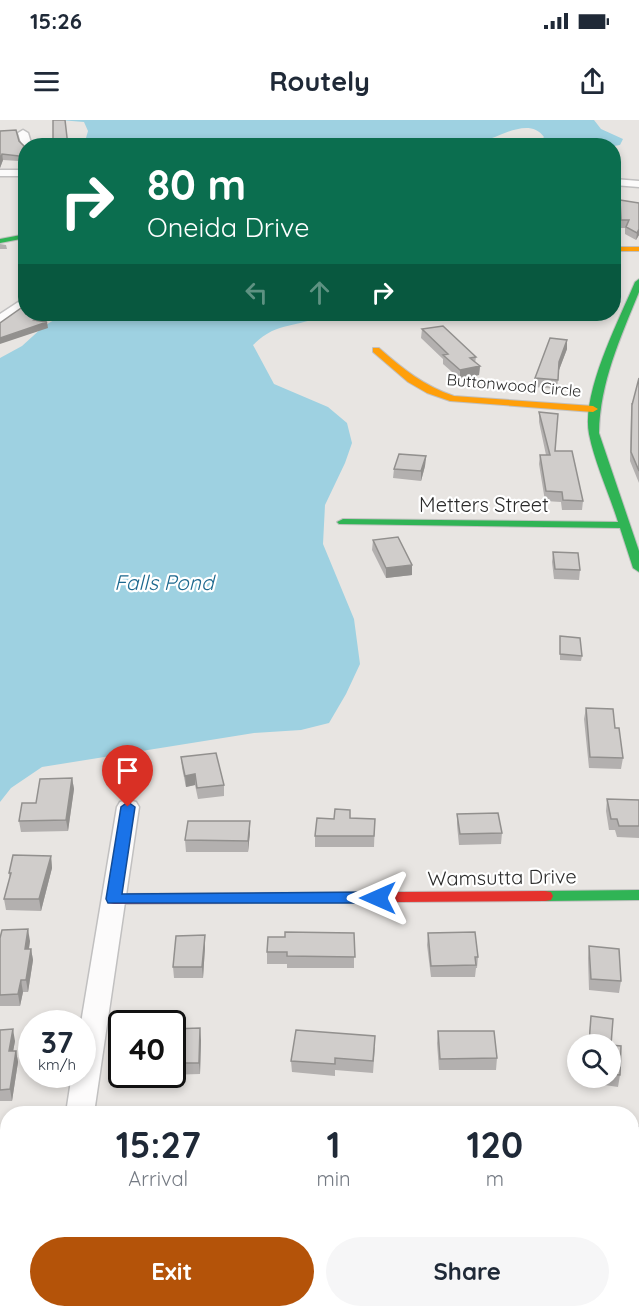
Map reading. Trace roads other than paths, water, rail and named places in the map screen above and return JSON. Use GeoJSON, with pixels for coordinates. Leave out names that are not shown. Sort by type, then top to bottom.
{"type":"FeatureCollection","features":[{"type":"Feature","properties":{"kind":"street"},"geometry":{"type":"LineString","coordinates":[[23,133],[25,138]]}},
{"type":"Feature","properties":{"kind":"street"},"geometry":{"type":"LineString","coordinates":[[0,173],[18,173]]}},
{"type":"Feature","properties":{"kind":"street"},"geometry":{"type":"LineString","coordinates":[[621,183],[639,184]]}},
{"type":"Feature","properties":{"kind":"street"},"geometry":{"type":"LineString","coordinates":[[0,241],[18,238]]}},
{"type":"Feature","properties":{"kind":"street"},"geometry":{"type":"LineString","coordinates":[[621,249],[639,249]]}},
{"type":"Feature","properties":{"kind":"street"},"geometry":{"type":"LineString","coordinates":[[639,282],[602,375],[594,409],[597,442],[639,568]]}},
{"type":"Feature","properties":{"kind":"street"},"geometry":{"type":"LineString","coordinates":[[0,320],[18,307]]}},
{"type":"Feature","properties":{"kind":"street","name":"Buttonwood Circle"},"geometry":{"type":"LineString","coordinates":[[376,350],[415,385],[453,399],[594,409]]}},
{"type":"Feature","properties":{"kind":"street","name":"Metters Street"},"geometry":{"type":"LineString","coordinates":[[343,522],[624,525]]}},
{"type":"Feature","properties":{"kind":"street"},"geometry":{"type":"LineString","coordinates":[[81,1106],[128,807]]}},
{"type":"Feature","properties":{"kind":"street","name":"Wamsutta Drive"},"geometry":{"type":"LineString","coordinates":[[114,899],[639,895]]}},
{"type":"Feature","properties":{"kind":"water"},"geometry":{"type":"Polygon","coordinates":[[[60,120],[594,120],[601,129],[621,138],[543,138],[533,129],[521,128],[491,138],[86,138],[88,131],[84,122],[60,120]]]}},
{"type":"Feature","properties":{"kind":"water","name":"Falls Pond"},"geometry":{"type":"Polygon","coordinates":[[[52,321],[308,321],[279,328],[253,345],[274,384],[328,407],[347,423],[352,443],[325,505],[323,544],[354,619],[360,664],[329,723],[301,730],[254,733],[42,767],[11,788],[0,802],[0,358],[22,346],[52,321]]]}}]}
